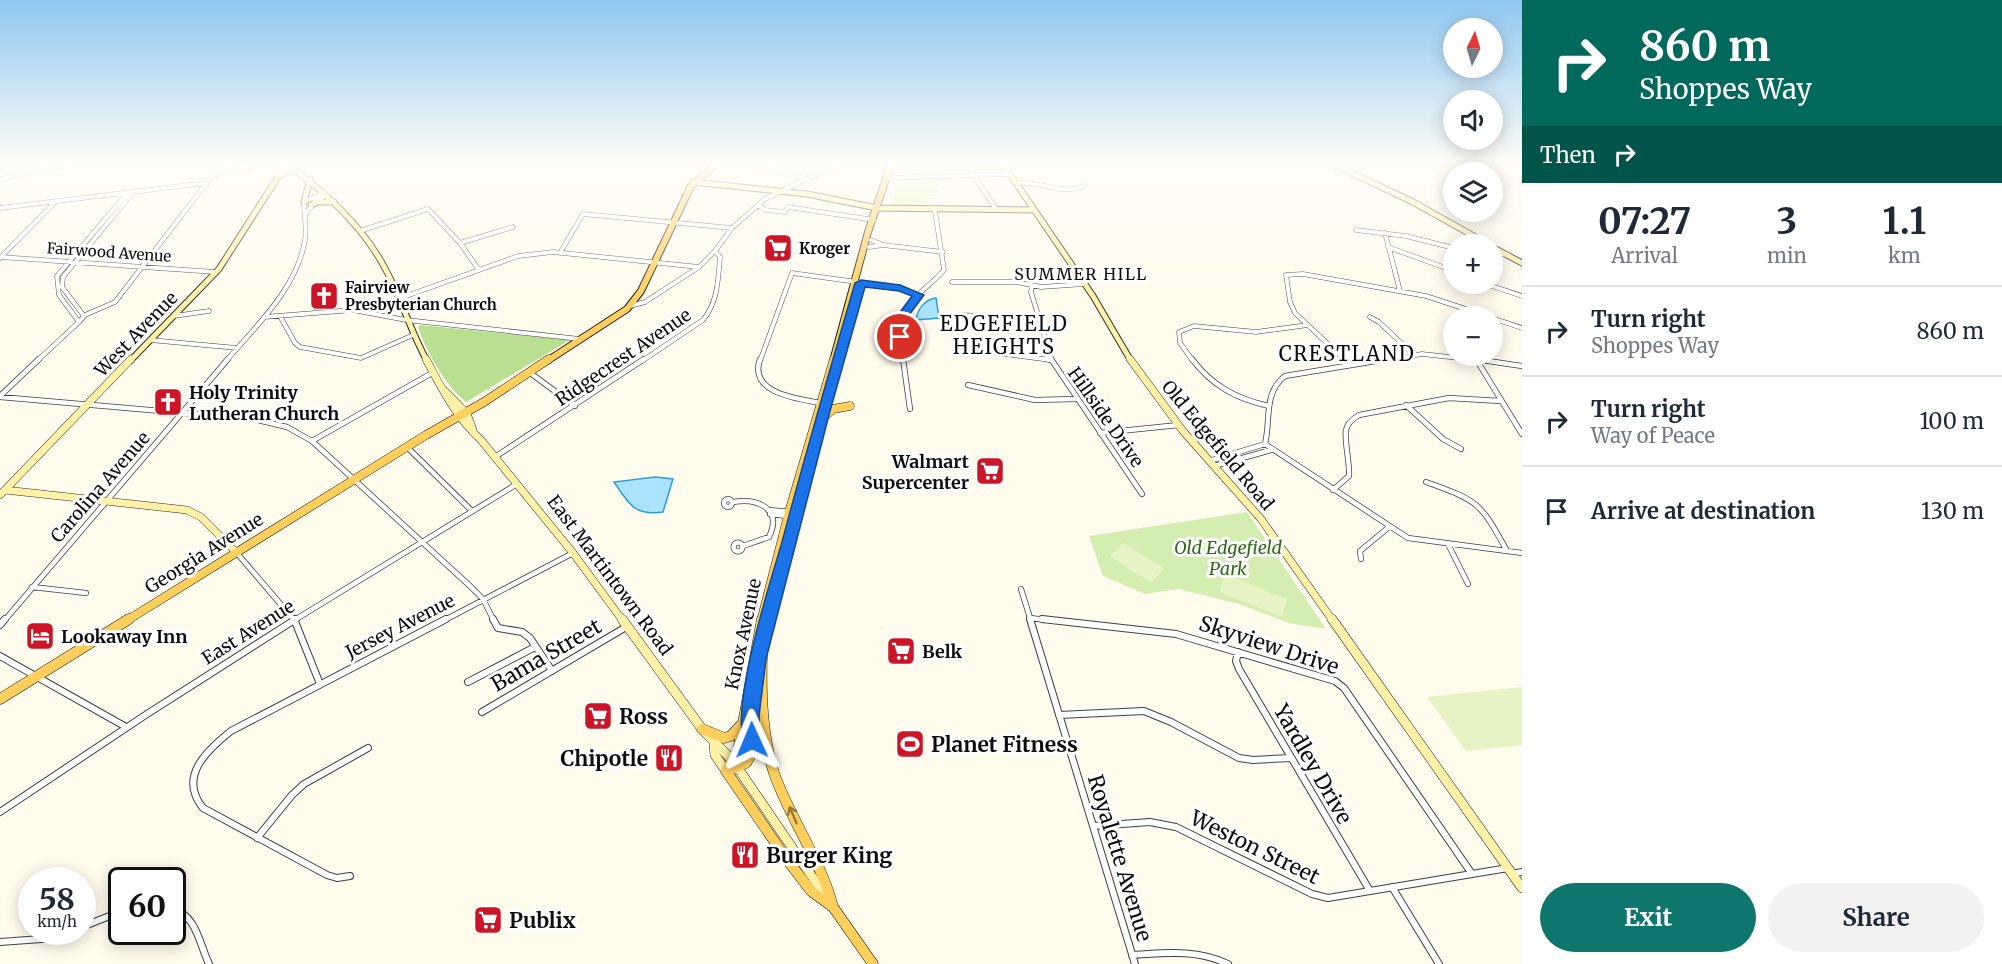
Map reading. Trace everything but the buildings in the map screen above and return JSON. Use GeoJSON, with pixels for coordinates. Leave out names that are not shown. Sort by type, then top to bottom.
{"type":"FeatureCollection","features":[{"type":"Feature","properties":{"kind":"main road","name":"Georgia Avenue"},"geometry":{"type":"LineString","coordinates":[[0,699],[494,394],[630,306],[640,294],[679,209]]}},
{"type":"Feature","properties":{"kind":"main road","name":"Knox Avenue"},"geometry":{"type":"LineString","coordinates":[[858,283],[877,209]]}},
{"type":"Feature","properties":{"kind":"main road","name":"Knox Avenue"},"geometry":{"type":"LineString","coordinates":[[823,403],[821,421],[792,515],[754,677],[751,716],[752,753],[746,764],[736,765],[756,642],[823,403],[875,227],[873,220]]}},
{"type":"Feature","properties":{"kind":"main road"},"geometry":{"type":"LineString","coordinates":[[821,421],[831,410],[850,406]]}},
{"type":"Feature","properties":{"kind":"main road"},"geometry":{"type":"LineString","coordinates":[[762,650],[761,708],[774,772],[798,828],[827,884],[833,907]]}},
{"type":"Feature","properties":{"kind":"main road"},"geometry":{"type":"LineString","coordinates":[[702,729],[726,738],[732,737],[742,724]]}},
{"type":"Feature","properties":{"kind":"main road"},"geometry":{"type":"LineString","coordinates":[[726,771],[736,765]]}},
{"type":"Feature","properties":{"kind":"main road","name":"East Martintown Road"},"geometry":{"type":"LineString","coordinates":[[726,771],[806,884],[833,907],[873,964]]}},
{"type":"Feature","properties":{"kind":"street"},"geometry":{"type":"LineString","coordinates":[[0,257],[48,209]]}},
{"type":"Feature","properties":{"kind":"street"},"geometry":{"type":"LineString","coordinates":[[79,322],[55,285],[58,273],[113,209]]}},
{"type":"Feature","properties":{"kind":"street"},"geometry":{"type":"LineString","coordinates":[[84,316],[62,285],[65,273],[119,209]]}},
{"type":"Feature","properties":{"kind":"street"},"geometry":{"type":"LineString","coordinates":[[0,397],[84,316],[115,302],[186,209]]}},
{"type":"Feature","properties":{"kind":"street","name":"West Avenue"},"geometry":{"type":"LineString","coordinates":[[2,491],[215,272],[257,209]]}},
{"type":"Feature","properties":{"kind":"street","name":"Carolina Avenue"},"geometry":{"type":"LineString","coordinates":[[0,625],[280,296],[299,261],[304,246],[305,209]]}},
{"type":"Feature","properties":{"kind":"street","name":"Carolina Avenue"},"geometry":{"type":"LineString","coordinates":[[306,214],[309,209]]}},
{"type":"Feature","properties":{"kind":"street","name":"East Martintown Road"},"geometry":{"type":"LineString","coordinates":[[340,209],[360,231],[386,271],[406,320],[432,373],[461,413],[467,427],[473,430],[573,553],[702,729],[714,744],[725,750],[833,907]]}},
{"type":"Feature","properties":{"kind":"street"},"geometry":{"type":"LineString","coordinates":[[360,231],[428,209],[460,243],[479,270]]}},
{"type":"Feature","properties":{"kind":"street"},"geometry":{"type":"LineString","coordinates":[[630,306],[637,305],[699,267],[716,251],[732,228],[753,209]]}},
{"type":"Feature","properties":{"kind":"street"},"geometry":{"type":"LineString","coordinates":[[768,209],[785,212],[787,209]]}},
{"type":"Feature","properties":{"kind":"street"},"geometry":{"type":"LineString","coordinates":[[801,209],[873,220]]}},
{"type":"Feature","properties":{"kind":"street"},"geometry":{"type":"LineString","coordinates":[[896,209],[1034,210]]}},
{"type":"Feature","properties":{"kind":"street"},"geometry":{"type":"LineString","coordinates":[[1425,209],[1470,234]]}},
{"type":"Feature","properties":{"kind":"street","name":"Old Edgefield Road"},"geometry":{"type":"LineString","coordinates":[[1034,210],[1084,284],[1132,363],[1179,426],[1267,527],[1522,888]]}},
{"type":"Feature","properties":{"kind":"street"},"geometry":{"type":"LineString","coordinates":[[910,409],[899,329],[904,311],[944,270],[935,211]]}},
{"type":"Feature","properties":{"kind":"street"},"geometry":{"type":"LineString","coordinates":[[560,253],[579,217],[583,214],[732,228]]}},
{"type":"Feature","properties":{"kind":"street"},"geometry":{"type":"LineString","coordinates":[[460,243],[513,227]]}},
{"type":"Feature","properties":{"kind":"street"},"geometry":{"type":"LineString","coordinates":[[1356,230],[1385,233],[1443,246]]}},
{"type":"Feature","properties":{"kind":"street"},"geometry":{"type":"LineString","coordinates":[[1385,233],[1400,291]]}},
{"type":"Feature","properties":{"kind":"street"},"geometry":{"type":"LineString","coordinates":[[870,243],[943,252]]}},
{"type":"Feature","properties":{"kind":"street"},"geometry":{"type":"LineString","coordinates":[[1388,247],[1443,267]]}},
{"type":"Feature","properties":{"kind":"street","name":"Ridgecrest Avenue"},"geometry":{"type":"LineString","coordinates":[[495,457],[575,406],[706,316],[712,307],[718,279],[720,257],[716,251]]}},
{"type":"Feature","properties":{"kind":"street"},"geometry":{"type":"LineString","coordinates":[[398,299],[524,255],[560,253],[699,267]]}},
{"type":"Feature","properties":{"kind":"street"},"geometry":{"type":"LineString","coordinates":[[1503,253],[1522,263]]}},
{"type":"Feature","properties":{"kind":"street","name":"Fairwood Avenue"},"geometry":{"type":"LineString","coordinates":[[0,257],[215,272]]}},
{"type":"Feature","properties":{"kind":"street"},"geometry":{"type":"LineString","coordinates":[[823,403],[771,391],[762,383],[758,366],[792,273],[900,288],[918,295]]}},
{"type":"Feature","properties":{"kind":"street"},"geometry":{"type":"LineString","coordinates":[[1350,365],[1291,306],[1285,277],[1288,274],[1303,274],[1400,291],[1438,299],[1457,306]]}},
{"type":"Feature","properties":{"kind":"street"},"geometry":{"type":"LineString","coordinates":[[952,282],[1016,282],[1041,287],[1084,284]]}},
{"type":"Feature","properties":{"kind":"street","name":"Hillside Drive"},"geometry":{"type":"LineString","coordinates":[[1032,285],[1031,292],[1051,360],[1142,494]]}},
{"type":"Feature","properties":{"kind":"street"},"geometry":{"type":"LineString","coordinates":[[1503,290],[1522,296]]}},
{"type":"Feature","properties":{"kind":"street"},"geometry":{"type":"LineString","coordinates":[[640,294],[656,294]]}},
{"type":"Feature","properties":{"kind":"street"},"geometry":{"type":"LineString","coordinates":[[264,317],[347,309],[406,320],[580,339]]}},
{"type":"Feature","properties":{"kind":"street"},"geometry":{"type":"LineString","coordinates":[[174,316],[209,311]]}},
{"type":"Feature","properties":{"kind":"street"},"geometry":{"type":"LineString","coordinates":[[958,315],[1039,318]]}},
{"type":"Feature","properties":{"kind":"street"},"geometry":{"type":"LineString","coordinates":[[280,316],[300,347],[357,358],[367,357],[413,335]]}},
{"type":"Feature","properties":{"kind":"street"},"geometry":{"type":"LineString","coordinates":[[1370,317],[1379,322],[1414,355]]}},
{"type":"Feature","properties":{"kind":"street"},"geometry":{"type":"LineString","coordinates":[[1503,322],[1522,328]]}},
{"type":"Feature","properties":{"kind":"street"},"geometry":{"type":"LineString","coordinates":[[1269,406],[1231,395],[1211,382],[1180,344],[1179,332],[1194,326],[1256,332],[1308,325]]}},
{"type":"Feature","properties":{"kind":"street"},"geometry":{"type":"LineString","coordinates":[[150,340],[237,348]]}},
{"type":"Feature","properties":{"kind":"street"},"geometry":{"type":"LineString","coordinates":[[966,349],[1051,360]]}},
{"type":"Feature","properties":{"kind":"street"},"geometry":{"type":"LineString","coordinates":[[1265,444],[1272,391],[1283,377],[1414,355],[1443,355]]}},
{"type":"Feature","properties":{"kind":"street"},"geometry":{"type":"LineString","coordinates":[[1503,362],[1522,366]]}},
{"type":"Feature","properties":{"kind":"street"},"geometry":{"type":"LineString","coordinates":[[1480,366],[1522,434]]}},
{"type":"Feature","properties":{"kind":"street"},"geometry":{"type":"LineString","coordinates":[[528,371],[575,406]]}},
{"type":"Feature","properties":{"kind":"street"},"geometry":{"type":"LineString","coordinates":[[312,441],[432,373]]}},
{"type":"Feature","properties":{"kind":"street"},"geometry":{"type":"LineString","coordinates":[[968,385],[1032,401],[1055,402],[1076,399]]}},
{"type":"Feature","properties":{"kind":"street"},"geometry":{"type":"LineString","coordinates":[[0,397],[253,419],[287,427],[312,441],[422,540],[483,599],[498,628],[522,632],[530,638],[552,671]]}},
{"type":"Feature","properties":{"kind":"street"},"geometry":{"type":"LineString","coordinates":[[1333,490],[1345,481],[1350,473],[1346,430],[1353,418],[1364,413],[1457,398],[1501,401]]}},
{"type":"Feature","properties":{"kind":"street"},"geometry":{"type":"LineString","coordinates":[[1406,405],[1443,439],[1461,449]]}},
{"type":"Feature","properties":{"kind":"street"},"geometry":{"type":"LineString","coordinates":[[1100,433],[1179,426]]}},
{"type":"Feature","properties":{"kind":"street"},"geometry":{"type":"LineString","coordinates":[[1265,444],[1389,527],[1412,539],[1522,553]]}},
{"type":"Feature","properties":{"kind":"street"},"geometry":{"type":"LineString","coordinates":[[1212,464],[1265,444]]}},
{"type":"Feature","properties":{"kind":"street"},"geometry":{"type":"LineString","coordinates":[[407,447],[471,510]]}},
{"type":"Feature","properties":{"kind":"street"},"geometry":{"type":"LineString","coordinates":[[1212,464],[1271,450]]}},
{"type":"Feature","properties":{"kind":"street"},"geometry":{"type":"LineString","coordinates":[[1426,482],[1465,497],[1478,506],[1490,521],[1507,551]]}},
{"type":"Feature","properties":{"kind":"street","name":"East Avenue"},"geometry":{"type":"LineString","coordinates":[[0,812],[126,727],[422,540],[517,484]]}},
{"type":"Feature","properties":{"kind":"street"},"geometry":{"type":"LineString","coordinates":[[2,491],[106,500],[191,511],[201,517],[236,552],[295,620],[320,684]]}},
{"type":"Feature","properties":{"kind":"street"},"geometry":{"type":"LineString","coordinates":[[733,502],[761,503],[769,512],[771,536],[743,546]]}},
{"type":"Feature","properties":{"kind":"street"},"geometry":{"type":"LineString","coordinates":[[769,512],[792,515]]}},
{"type":"Feature","properties":{"kind":"street"},"geometry":{"type":"LineString","coordinates":[[1361,560],[1360,551],[1389,527]]}},
{"type":"Feature","properties":{"kind":"street"},"geometry":{"type":"LineString","coordinates":[[1448,544],[1468,584]]}},
{"type":"Feature","properties":{"kind":"street","name":"Jersey Avenue"},"geometry":{"type":"LineString","coordinates":[[350,876],[331,877],[203,808],[196,800],[193,788],[196,770],[207,751],[241,726],[573,553]]}},
{"type":"Feature","properties":{"kind":"street"},"geometry":{"type":"LineString","coordinates":[[32,587],[86,592]]}},
{"type":"Feature","properties":{"kind":"street","name":"Royalette Avenue"},"geometry":{"type":"LineString","coordinates":[[1021,589],[1135,964]]}},
{"type":"Feature","properties":{"kind":"street","name":"Skyview Drive"},"geometry":{"type":"LineString","coordinates":[[1030,618],[1176,634],[1325,676],[1344,688],[1472,874]]}},
{"type":"Feature","properties":{"kind":"street","name":"Bama Street"},"geometry":{"type":"LineString","coordinates":[[482,712],[626,627]]}},
{"type":"Feature","properties":{"kind":"street"},"geometry":{"type":"LineString","coordinates":[[468,682],[535,647]]}},
{"type":"Feature","properties":{"kind":"street","name":"Yardley Drive"},"geometry":{"type":"LineString","coordinates":[[1238,652],[1236,661],[1239,669],[1370,891]]}},
{"type":"Feature","properties":{"kind":"street"},"geometry":{"type":"LineString","coordinates":[[0,656],[126,727]]}},
{"type":"Feature","properties":{"kind":"street"},"geometry":{"type":"LineString","coordinates":[[1059,715],[1144,711],[1171,722],[1239,758],[1253,760],[1290,758]]}},
{"type":"Feature","properties":{"kind":"street","name":"East Martintown Road"},"geometry":{"type":"LineString","coordinates":[[714,744],[715,755],[726,771]]}},
{"type":"Feature","properties":{"kind":"street"},"geometry":{"type":"LineString","coordinates":[[257,838],[291,795],[304,784],[368,748]]}},
{"type":"Feature","properties":{"kind":"street","name":"Weston Street"},"geometry":{"type":"LineString","coordinates":[[1093,826],[1150,822],[1167,824],[1184,830],[1312,894],[1334,898],[1472,874],[1522,872]]}},
{"type":"Feature","properties":{"kind":"street"},"geometry":{"type":"LineString","coordinates":[[1392,887],[1439,964]]}},
{"type":"Feature","properties":{"kind":"street"},"geometry":{"type":"LineString","coordinates":[[186,916],[193,922],[202,953],[209,964]]}},
{"type":"Feature","properties":{"kind":"street"},"geometry":{"type":"LineString","coordinates":[[0,942],[18,941]]}},
{"type":"Feature","properties":{"kind":"street"},"geometry":{"type":"LineString","coordinates":[[1132,955],[1200,954],[1215,957],[1228,964]]}},
{"type":"Feature","properties":{"kind":"green space"},"geometry":{"type":"Polygon","coordinates":[[[420,325],[570,340],[466,402],[451,387],[432,358],[418,327],[420,325]]]}},
{"type":"Feature","properties":{"kind":"green space","name":"Old Edgefield Park"},"geometry":{"type":"Polygon","coordinates":[[[1247,512],[1326,629],[1289,623],[1239,604],[1179,589],[1145,594],[1103,576],[1089,536],[1247,512]]]}},
{"type":"Feature","properties":{"kind":"green space"},"geometry":{"type":"Polygon","coordinates":[[[1123,543],[1164,568],[1151,583],[1110,556],[1123,543]]]}},
{"type":"Feature","properties":{"kind":"green space"},"geometry":{"type":"Polygon","coordinates":[[[1225,574],[1287,599],[1282,617],[1220,592],[1225,574]]]}},
{"type":"Feature","properties":{"kind":"green space"},"geometry":{"type":"Polygon","coordinates":[[[1522,687],[1522,745],[1466,751],[1427,697],[1522,687]]]}},
{"type":"Feature","properties":{"kind":"water"},"geometry":{"type":"Polygon","coordinates":[[[936,298],[939,318],[916,320],[922,306],[928,300],[936,298]]]}},
{"type":"Feature","properties":{"kind":"water"},"geometry":{"type":"Polygon","coordinates":[[[655,477],[673,479],[663,512],[645,512],[633,507],[614,482],[655,477]]]}},
{"type":"Feature","properties":{"kind":"place","name":"Kroger"},"geometry":{"type":"Point","coordinates":[778,248]}},
{"type":"Feature","properties":{"kind":"place","name":"Fairview Presbyterian Church"},"geometry":{"type":"Point","coordinates":[324,296]}},
{"type":"Feature","properties":{"kind":"place","name":"Holy Trinity Lutheran Church"},"geometry":{"type":"Point","coordinates":[168,402]}},
{"type":"Feature","properties":{"kind":"place","name":"Walmart Supercenter"},"geometry":{"type":"Point","coordinates":[990,471]}},
{"type":"Feature","properties":{"kind":"place","name":"Lookaway Inn"},"geometry":{"type":"Point","coordinates":[40,636]}},
{"type":"Feature","properties":{"kind":"place","name":"Belk"},"geometry":{"type":"Point","coordinates":[901,651]}},
{"type":"Feature","properties":{"kind":"place","name":"Ross"},"geometry":{"type":"Point","coordinates":[598,716]}},
{"type":"Feature","properties":{"kind":"place","name":"Planet Fitness"},"geometry":{"type":"Point","coordinates":[910,744]}},
{"type":"Feature","properties":{"kind":"place","name":"Chipotle"},"geometry":{"type":"Point","coordinates":[669,758]}},
{"type":"Feature","properties":{"kind":"place","name":"Burger King"},"geometry":{"type":"Point","coordinates":[745,855]}},
{"type":"Feature","properties":{"kind":"place","name":"Publix"},"geometry":{"type":"Point","coordinates":[488,920]}},
{"type":"Feature","properties":{"kind":"district","name":"SUMMER HILL"},"geometry":{"type":"Point","coordinates":[1081,274]}},
{"type":"Feature","properties":{"kind":"district","name":"EDGEFIELD HEIGHTS"},"geometry":{"type":"Point","coordinates":[1004,334]}},
{"type":"Feature","properties":{"kind":"district","name":"CRESTLAND"},"geometry":{"type":"Point","coordinates":[1347,353]}},
{"type":"Feature","properties":{"kind":"route"},"geometry":{"type":"LineString","coordinates":[[752,740],[751,716],[758,659],[840,352],[861,283],[900,288],[918,295],[900,319],[900,337]]}}]}
